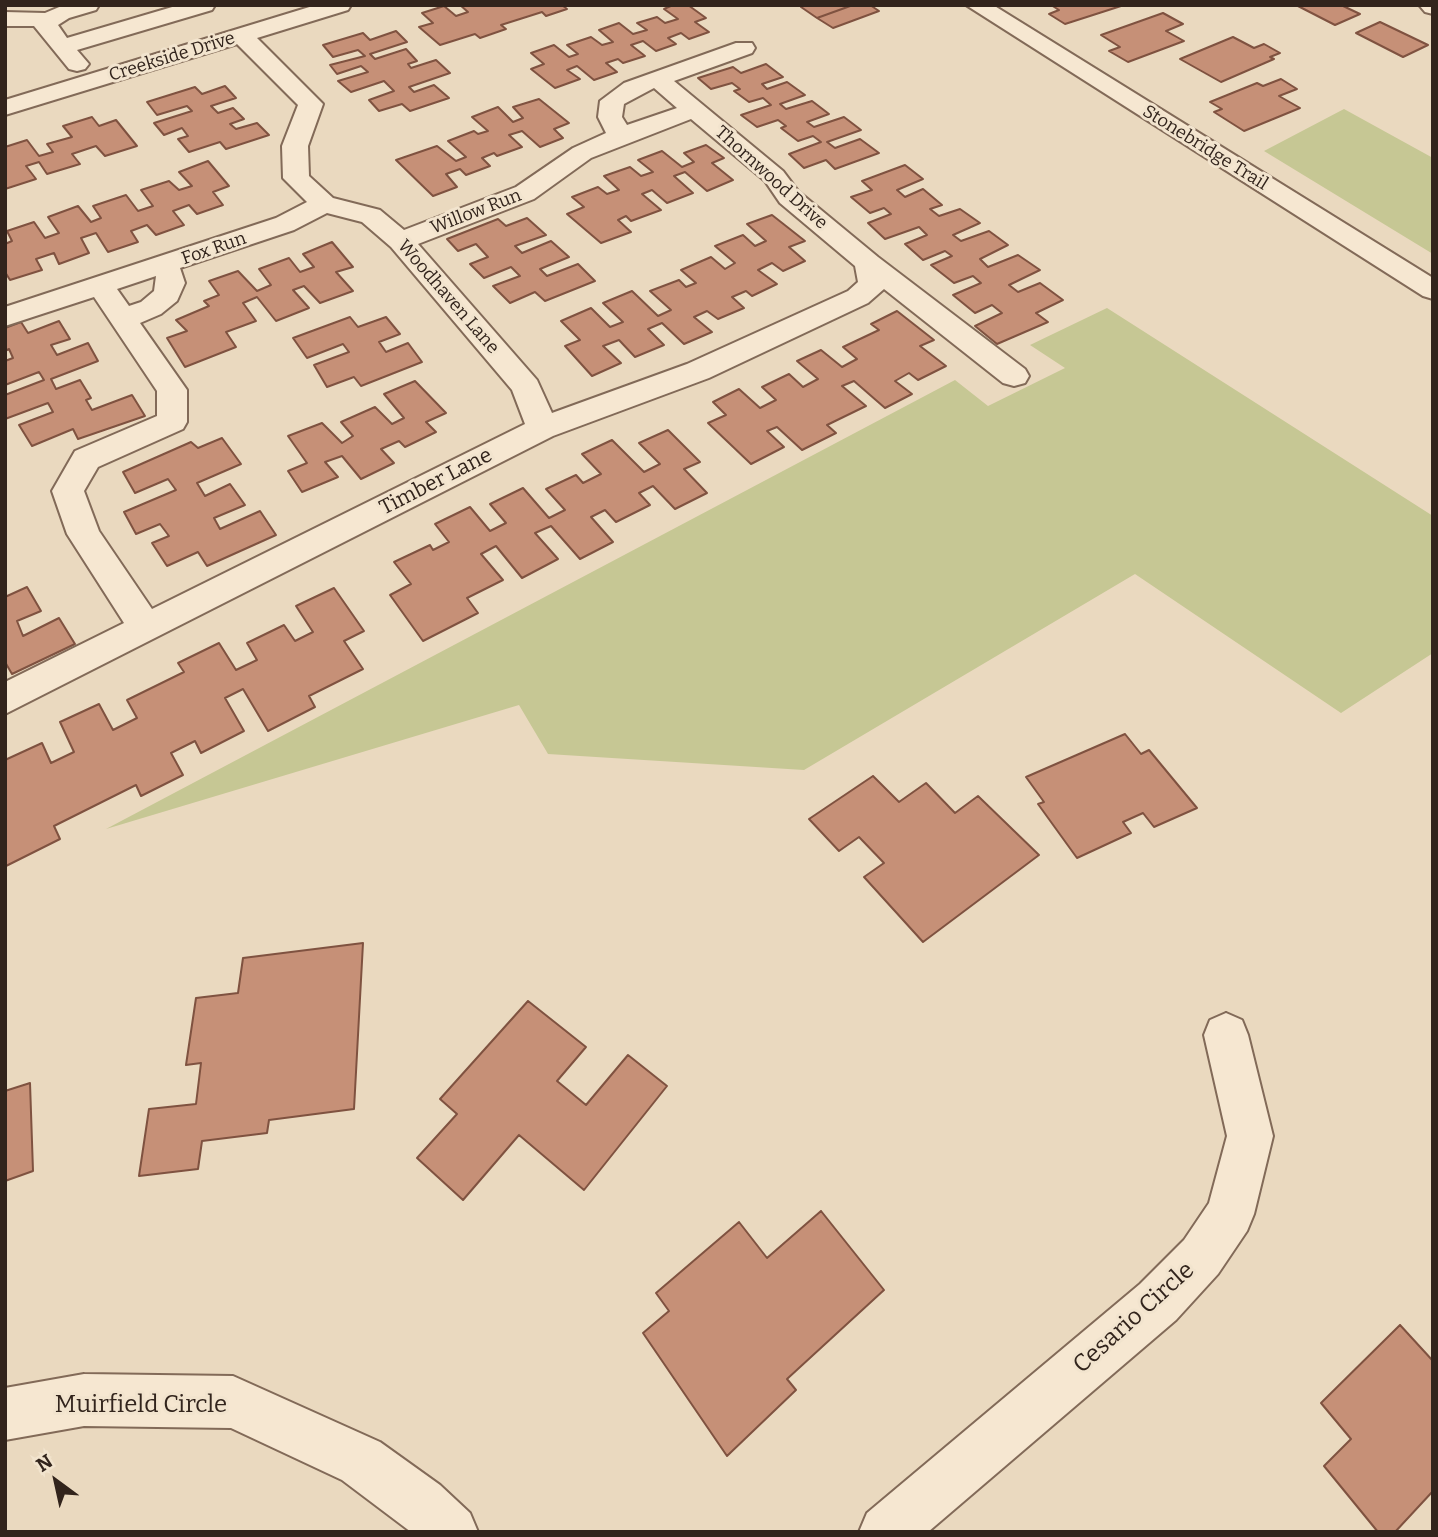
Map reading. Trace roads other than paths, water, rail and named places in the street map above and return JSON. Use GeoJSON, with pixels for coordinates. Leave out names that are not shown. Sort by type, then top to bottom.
{"type":"FeatureCollection","features":[{"type":"Feature","properties":{"kind":"street"},"geometry":{"type":"LineString","coordinates":[[88,5],[61,13],[45,27],[93,81]]}},
{"type":"Feature","properties":{"kind":"street"},"geometry":{"type":"LineString","coordinates":[[61,47],[154,12],[204,5]]}},
{"type":"Feature","properties":{"kind":"street","name":"Creekside Drive"},"geometry":{"type":"LineString","coordinates":[[5,108],[340,5]]}},
{"type":"Feature","properties":{"kind":"street","name":"Stonebridge Trail"},"geometry":{"type":"LineString","coordinates":[[977,5],[1433,290]]}},
{"type":"Feature","properties":{"kind":"street"},"geometry":{"type":"LineString","coordinates":[[15,14],[50,20]]}},
{"type":"Feature","properties":{"kind":"street","name":"Woodhaven Lane"},"geometry":{"type":"LineString","coordinates":[[241,35],[311,104],[295,146],[296,178],[324,204],[371,216],[401,241],[526,387],[542,428]]}},
{"type":"Feature","properties":{"kind":"street"},"geometry":{"type":"LineString","coordinates":[[620,136],[610,117],[612,101],[632,88],[744,48]]}},
{"type":"Feature","properties":{"kind":"street","name":"Thornwood Drive"},"geometry":{"type":"LineString","coordinates":[[657,79],[774,176],[789,197],[867,282],[913,297],[1014,376]]}},
{"type":"Feature","properties":{"kind":"street","name":"Willow Run"},"geometry":{"type":"LineString","coordinates":[[401,241],[526,194],[582,153],[620,136],[693,110]]}},
{"type":"Feature","properties":{"kind":"street","name":"Fox Run"},"geometry":{"type":"LineString","coordinates":[[5,317],[285,224],[324,204]]}},
{"type":"Feature","properties":{"kind":"street"},"geometry":{"type":"LineString","coordinates":[[123,319],[151,308],[167,295],[171,283],[170,273],[163,266]]}},
{"type":"Feature","properties":{"kind":"street","name":"Timber Lane"},"geometry":{"type":"LineString","coordinates":[[5,699],[542,428],[698,372],[867,282]]}},
{"type":"Feature","properties":{"kind":"street"},"geometry":{"type":"LineString","coordinates":[[101,287],[172,390],[172,422],[86,459],[68,491],[84,534],[146,628]]}},
{"type":"Feature","properties":{"kind":"street","name":"Cesario Circle"},"geometry":{"type":"LineString","coordinates":[[886,1532],[1158,1302],[1201,1257],[1230,1214],[1250,1136],[1226,1035]]}},
{"type":"Feature","properties":{"kind":"street","name":"Muirfield Circle"},"geometry":{"type":"LineString","coordinates":[[5,1414],[84,1400],[233,1402],[361,1461],[421,1503],[451,1532]]}}]}
